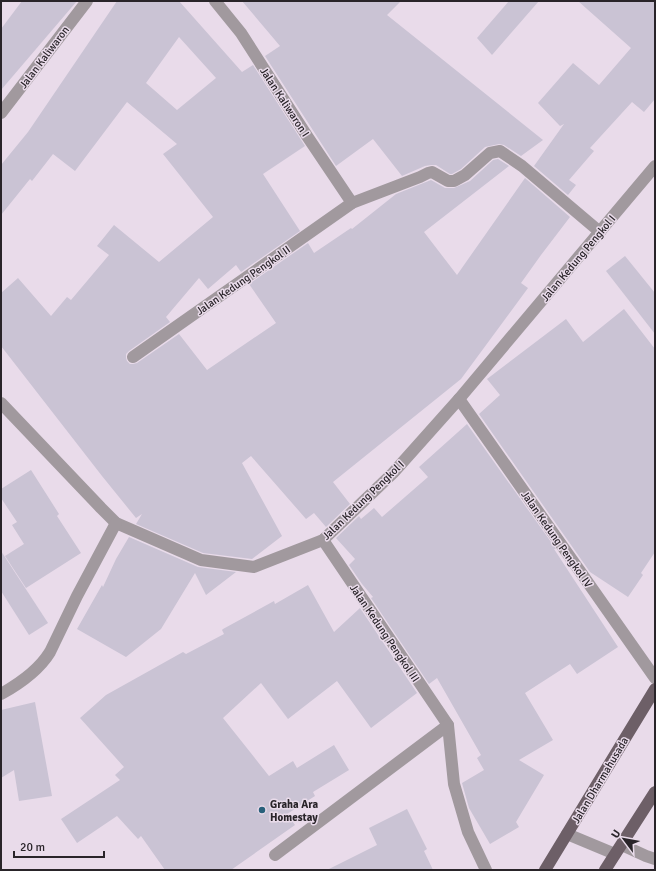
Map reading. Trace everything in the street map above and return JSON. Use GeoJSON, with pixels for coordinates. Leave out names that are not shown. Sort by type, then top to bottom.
{"type":"FeatureCollection","features":[{"type":"Feature","properties":{"kind":"main road","name":"Jalan Dharmahusada"},"geometry":{"type":"LineString","coordinates":[[545,870],[655,689]]}},
{"type":"Feature","properties":{"kind":"main road"},"geometry":{"type":"LineString","coordinates":[[605,870],[655,792]]}},
{"type":"Feature","properties":{"kind":"street","name":"Jalan Kaliwaron"},"geometry":{"type":"LineString","coordinates":[[1,113],[87,1]]}},
{"type":"Feature","properties":{"kind":"street","name":"Jalan Kaliwaron I"},"geometry":{"type":"LineString","coordinates":[[215,1],[241,33],[352,204]]}},
{"type":"Feature","properties":{"kind":"street","name":"Jalan Kedung Pengkol II"},"geometry":{"type":"LineString","coordinates":[[132,356],[352,204],[420,177],[428,172],[432,172],[448,181],[454,181],[465,175],[490,153],[500,151],[522,166],[600,232]]}},
{"type":"Feature","properties":{"kind":"street","name":"Jalan Kedung Pengkol I"},"geometry":{"type":"LineString","coordinates":[[1,403],[116,523],[201,560],[254,567],[323,540],[393,473],[459,399],[655,166]]}},
{"type":"Feature","properties":{"kind":"street","name":"Jalan Kedung Pengkol IV"},"geometry":{"type":"LineString","coordinates":[[459,399],[655,678]]}},
{"type":"Feature","properties":{"kind":"street"},"geometry":{"type":"LineString","coordinates":[[1,694],[11,689],[45,660],[116,523]]}},
{"type":"Feature","properties":{"kind":"street","name":"Jalan Kedung Pengkol III"},"geometry":{"type":"LineString","coordinates":[[323,540],[448,725],[454,784],[468,832],[486,870]]}},
{"type":"Feature","properties":{"kind":"street"},"geometry":{"type":"LineString","coordinates":[[275,855],[448,725]]}},
{"type":"Feature","properties":{"kind":"street"},"geometry":{"type":"LineString","coordinates":[[567,834],[655,859]]}},
{"type":"Feature","properties":{"kind":"building"},"geometry":{"type":"Polygon","coordinates":[[[22,1],[77,1],[1,90],[1,29],[22,1]]]}},
{"type":"Feature","properties":{"kind":"building"},"geometry":{"type":"Polygon","coordinates":[[[117,1],[179,1],[242,72],[253,65],[305,146],[263,174],[300,231],[241,272],[236,265],[208,289],[199,278],[166,317],[170,322],[126,354],[127,361],[130,364],[137,363],[179,334],[207,370],[276,323],[249,284],[308,243],[314,253],[351,228],[352,229],[396,194],[431,180],[445,188],[454,188],[470,181],[493,160],[498,159],[509,166],[424,232],[457,275],[525,178],[570,217],[521,283],[528,288],[461,379],[333,482],[350,504],[326,527],[314,513],[306,519],[251,456],[242,463],[282,536],[252,559],[203,553],[136,524],[142,514],[136,518],[1,346],[1,293],[18,278],[51,316],[67,297],[71,300],[109,255],[97,246],[114,225],[159,262],[213,217],[163,154],[177,144],[127,102],[75,171],[53,154],[32,181],[30,179],[1,215],[1,165],[28,132],[117,1]],[[179,37],[146,83],[177,110],[216,78],[179,37]]]}},
{"type":"Feature","properties":{"kind":"building"},"geometry":{"type":"Polygon","coordinates":[[[242,1],[401,1],[387,15],[543,140],[521,156],[504,145],[499,144],[485,147],[461,169],[452,174],[436,165],[431,165],[402,176],[373,139],[336,166],[265,56],[280,46],[242,1]]]}},
{"type":"Feature","properties":{"kind":"building"},"geometry":{"type":"Polygon","coordinates":[[[509,1],[539,1],[492,55],[477,38],[509,1]]]}},
{"type":"Feature","properties":{"kind":"building"},"geometry":{"type":"Polygon","coordinates":[[[578,1],[655,1],[655,99],[644,112],[632,102],[590,148],[594,151],[569,180],[576,185],[568,195],[534,166],[564,124],[560,126],[538,103],[573,63],[599,85],[631,48],[578,1]]]}},
{"type":"Feature","properties":{"kind":"building"},"geometry":{"type":"Polygon","coordinates":[[[625,256],[655,293],[655,334],[606,271],[625,256]]]}},
{"type":"Feature","properties":{"kind":"building"},"geometry":{"type":"Polygon","coordinates":[[[624,309],[655,349],[655,552],[641,573],[643,575],[628,597],[590,572],[479,414],[500,395],[487,379],[566,319],[583,342],[624,309]]]}},
{"type":"Feature","properties":{"kind":"building"},"geometry":{"type":"Polygon","coordinates":[[[467,424],[556,549],[554,549],[618,647],[577,674],[570,664],[525,693],[553,740],[519,760],[544,775],[516,822],[519,827],[490,844],[469,808],[462,783],[484,770],[477,758],[481,755],[437,678],[429,684],[371,598],[373,597],[349,565],[355,559],[336,538],[359,516],[361,519],[374,508],[382,517],[428,477],[419,467],[467,424]]]}},
{"type":"Feature","properties":{"kind":"building"},"geometry":{"type":"Polygon","coordinates":[[[31,470],[59,514],[57,516],[81,553],[26,588],[5,556],[24,544],[12,525],[17,522],[1,498],[1,489],[31,470]]]}},
{"type":"Feature","properties":{"kind":"building"},"geometry":{"type":"Polygon","coordinates":[[[129,537],[198,567],[236,572],[206,595],[195,573],[161,629],[126,657],[77,629],[102,585],[103,587],[116,559],[129,537]]]}},
{"type":"Feature","properties":{"kind":"building"},"geometry":{"type":"Polygon","coordinates":[[[1,551],[48,623],[29,635],[1,591],[1,551]]]}},
{"type":"Feature","properties":{"kind":"building"},"geometry":{"type":"Polygon","coordinates":[[[308,585],[334,632],[360,608],[417,693],[371,728],[337,681],[288,719],[261,683],[223,718],[269,776],[293,761],[297,768],[334,745],[349,770],[313,792],[315,796],[287,814],[295,825],[231,870],[165,870],[141,836],[138,839],[117,816],[77,843],[61,819],[120,780],[115,775],[124,767],[80,718],[106,695],[183,652],[186,654],[224,634],[223,629],[274,601],[275,604],[308,585]]]}},
{"type":"Feature","properties":{"kind":"building"},"geometry":{"type":"Polygon","coordinates":[[[35,702],[52,796],[19,801],[14,770],[1,778],[1,710],[35,702]]]}},
{"type":"Feature","properties":{"kind":"building"},"geometry":{"type":"Polygon","coordinates":[[[407,809],[427,849],[424,851],[433,870],[327,870],[377,845],[369,828],[407,809]]]}},
{"type":"Feature","properties":{"kind":"place","name":"Graha Ara Homestay"},"geometry":{"type":"Point","coordinates":[262,810]}}]}
